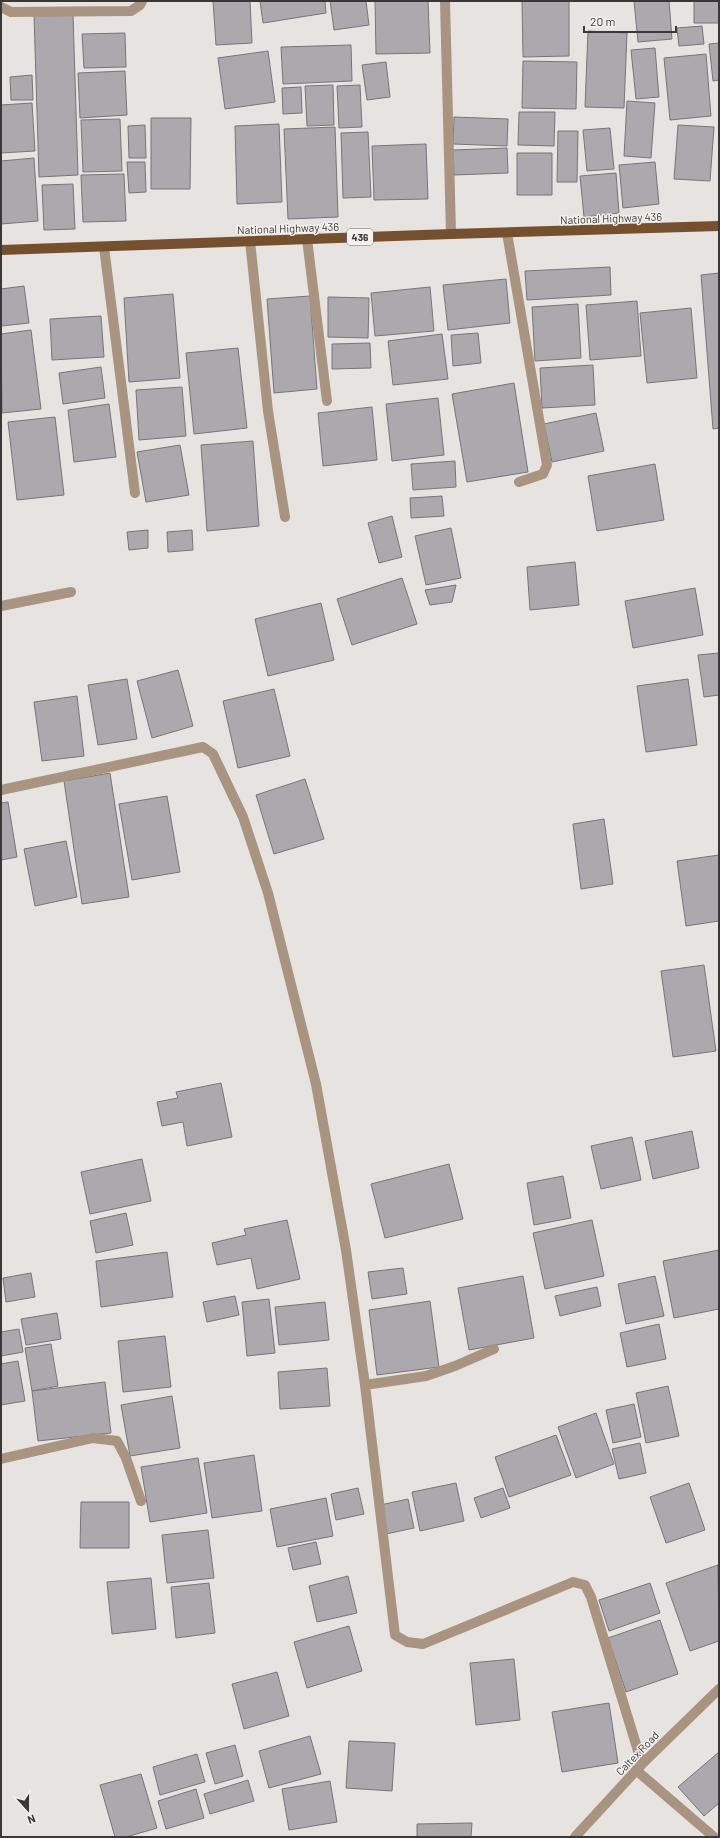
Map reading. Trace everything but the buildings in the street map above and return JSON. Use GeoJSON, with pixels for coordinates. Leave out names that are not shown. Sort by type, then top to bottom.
{"type":"FeatureCollection","features":[{"type":"Feature","properties":{"kind":"main road","name":"National Highway 436"},"geometry":{"type":"LineString","coordinates":[[1,250],[719,226]]}},
{"type":"Feature","properties":{"kind":"street"},"geometry":{"type":"LineString","coordinates":[[1,7],[11,12],[131,11],[140,5],[142,1]]}},
{"type":"Feature","properties":{"kind":"street"},"geometry":{"type":"LineString","coordinates":[[445,1],[451,234]]}},
{"type":"Feature","properties":{"kind":"street"},"geometry":{"type":"LineString","coordinates":[[507,233],[547,465],[543,474],[519,482]]}},
{"type":"Feature","properties":{"kind":"street"},"geometry":{"type":"LineString","coordinates":[[307,239],[327,401]]}},
{"type":"Feature","properties":{"kind":"street"},"geometry":{"type":"LineString","coordinates":[[250,241],[268,411],[285,517]]}},
{"type":"Feature","properties":{"kind":"street"},"geometry":{"type":"LineString","coordinates":[[104,247],[135,493]]}},
{"type":"Feature","properties":{"kind":"street"},"geometry":{"type":"LineString","coordinates":[[1,606],[71,592]]}},
{"type":"Feature","properties":{"kind":"street"},"geometry":{"type":"LineString","coordinates":[[1,790],[203,747],[213,754],[243,817],[268,893],[316,1084],[346,1250],[365,1385],[395,1635],[407,1642],[423,1644],[573,1582],[585,1585],[591,1597],[639,1767],[714,1837]]}},
{"type":"Feature","properties":{"kind":"street"},"geometry":{"type":"LineString","coordinates":[[365,1385],[426,1376],[455,1366],[494,1349]]}},
{"type":"Feature","properties":{"kind":"street"},"geometry":{"type":"LineString","coordinates":[[1,1458],[93,1438],[117,1441],[126,1458],[141,1501]]}},
{"type":"Feature","properties":{"kind":"street","name":"Caltex Road"},"geometry":{"type":"LineString","coordinates":[[574,1837],[639,1767],[719,1689]]}}]}
